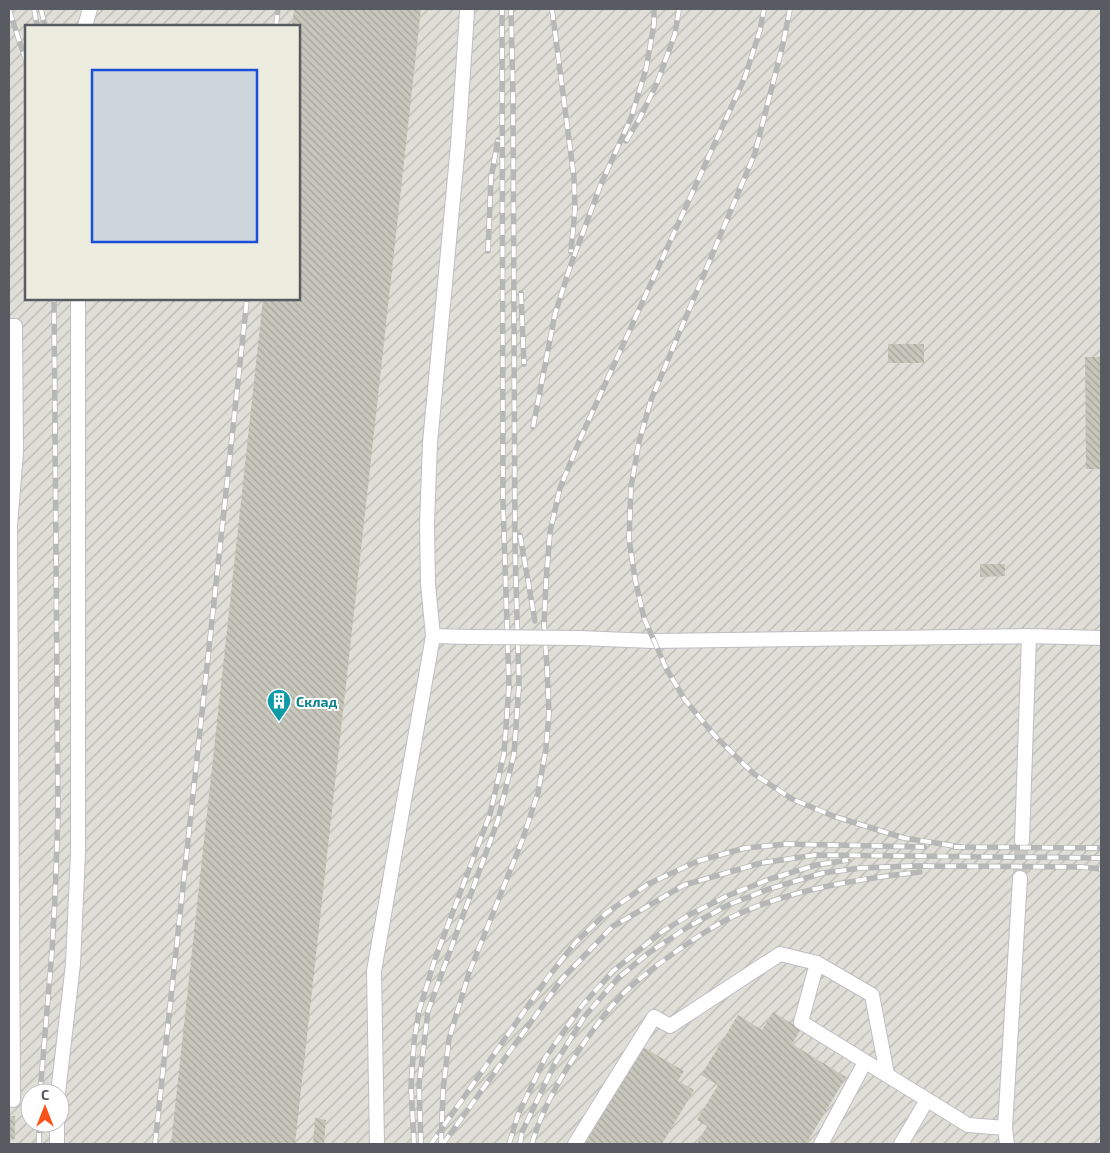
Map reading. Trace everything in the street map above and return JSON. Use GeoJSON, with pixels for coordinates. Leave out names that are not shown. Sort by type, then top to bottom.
{"type":"FeatureCollection","features":[{"type":"Feature","properties":{"kind":"lane"},"geometry":{"type":"LineString","coordinates":[[84,25],[90,9]]}},
{"type":"Feature","properties":{"kind":"lane"},"geometry":{"type":"LineString","coordinates":[[378,1144],[374,971],[433,636],[428,584],[427,524],[430,443],[458,145],[467,9]]}},
{"type":"Feature","properties":{"kind":"lane"},"geometry":{"type":"LineString","coordinates":[[59,1083],[73,964],[78,853],[78,300]]}},
{"type":"Feature","properties":{"kind":"lane"},"geometry":{"type":"LineString","coordinates":[[9,326],[15,326],[10,526],[13,1100]]}},
{"type":"Feature","properties":{"kind":"lane"},"geometry":{"type":"LineString","coordinates":[[433,636],[653,641],[1028,636],[1101,638]]}},
{"type":"Feature","properties":{"kind":"lane"},"geometry":{"type":"LineString","coordinates":[[1022,841],[1028,636]]}},
{"type":"Feature","properties":{"kind":"lane"},"geometry":{"type":"LineString","coordinates":[[1006,1144],[1005,1128],[1020,878]]}},
{"type":"Feature","properties":{"kind":"lane"},"geometry":{"type":"LineString","coordinates":[[575,1144],[654,1017],[670,1026],[780,954],[817,963],[872,995],[887,1074]]}},
{"type":"Feature","properties":{"kind":"lane"},"geometry":{"type":"LineString","coordinates":[[817,963],[802,1022],[968,1125],[1005,1128]]}},
{"type":"Feature","properties":{"kind":"lane"},"geometry":{"type":"LineString","coordinates":[[821,1144],[864,1062]]}},
{"type":"Feature","properties":{"kind":"lane"},"geometry":{"type":"LineString","coordinates":[[901,1144],[927,1100]]}},
{"type":"Feature","properties":{"kind":"shaded area"},"geometry":{"type":"Polygon","coordinates":[[[9,9],[1101,9],[1101,1144],[9,1144],[9,9]]]}},
{"type":"Feature","properties":{"kind":"building","name":"Склад"},"geometry":{"type":"Polygon","coordinates":[[[294,9],[421,9],[295,1144],[171,1144],[263,300],[300,300],[300,25],[292,25],[294,9]]]}},
{"type":"Feature","properties":{"kind":"building"},"geometry":{"type":"Polygon","coordinates":[[[888,344],[924,344],[924,363],[888,363],[888,344]]]}},
{"type":"Feature","properties":{"kind":"building"},"geometry":{"type":"Polygon","coordinates":[[[1085,357],[1101,357],[1101,469],[1086,469],[1085,357]]]}},
{"type":"Feature","properties":{"kind":"building"},"geometry":{"type":"Polygon","coordinates":[[[980,564],[1005,564],[1005,576],[980,577],[980,564]]]}},
{"type":"Feature","properties":{"kind":"building"},"geometry":{"type":"Polygon","coordinates":[[[773,1012],[801,1029],[792,1044],[846,1077],[806,1144],[697,1144],[707,1126],[697,1120],[718,1085],[701,1075],[738,1015],[762,1030],[773,1012]]]}},
{"type":"Feature","properties":{"kind":"building"},"geometry":{"type":"Polygon","coordinates":[[[641,1046],[684,1071],[678,1081],[694,1090],[662,1144],[585,1144],[641,1046]]]}},
{"type":"Feature","properties":{"kind":"building"},"geometry":{"type":"Polygon","coordinates":[[[9,1116],[15,1116],[15,1139],[9,1139],[9,1116]]]}},
{"type":"Feature","properties":{"kind":"building"},"geometry":{"type":"Polygon","coordinates":[[[315,1118],[326,1120],[324,1144],[313,1144],[315,1118]]]}},
{"type":"Feature","properties":{"kind":"tunnel"},"geometry":{"type":"LineString","coordinates":[[1020,878],[1022,841]]}},
{"type":"Feature","properties":{"kind":"railway"},"geometry":{"type":"LineString","coordinates":[[34,9],[37,25]]}},
{"type":"Feature","properties":{"kind":"railway"},"geometry":{"type":"LineString","coordinates":[[41,9],[45,25]]}},
{"type":"Feature","properties":{"kind":"railway"},"geometry":{"type":"LineString","coordinates":[[276,25],[278,9]]}},
{"type":"Feature","properties":{"kind":"railway"},"geometry":{"type":"LineString","coordinates":[[414,1144],[411,1087],[414,1042],[419,1011],[435,959],[490,814],[504,754],[509,686],[503,503],[502,9]]}},
{"type":"Feature","properties":{"kind":"railway"},"geometry":{"type":"LineString","coordinates":[[421,1144],[419,1085],[428,1011],[498,820],[514,754],[519,685],[515,549],[511,9]]}},
{"type":"Feature","properties":{"kind":"railway"},"geometry":{"type":"LineString","coordinates":[[552,9],[574,178],[575,209],[571,252]]}},
{"type":"Feature","properties":{"kind":"railway"},"geometry":{"type":"LineString","coordinates":[[533,427],[555,314],[570,267],[601,184],[631,118],[646,69],[654,24],[654,9]]}},
{"type":"Feature","properties":{"kind":"railway"},"geometry":{"type":"LineString","coordinates":[[626,141],[640,118],[657,83],[675,34],[679,9]]}},
{"type":"Feature","properties":{"kind":"railway"},"geometry":{"type":"LineString","coordinates":[[441,1144],[443,1091],[449,1039],[469,973],[522,841],[538,793],[546,748],[549,714],[544,624],[546,582],[550,532],[560,488],[581,437],[745,77],[760,30],[764,9]]}},
{"type":"Feature","properties":{"kind":"railway"},"geometry":{"type":"LineString","coordinates":[[790,9],[755,153],[651,400],[639,442],[631,487],[629,539],[635,579],[644,618],[666,668],[685,700],[716,737],[754,774],[792,799],[833,816],[904,838],[961,847]]}},
{"type":"Feature","properties":{"kind":"railway"},"geometry":{"type":"LineString","coordinates":[[9,10],[25,58]]}},
{"type":"Feature","properties":{"kind":"railway"},"geometry":{"type":"LineString","coordinates":[[488,251],[491,178],[498,140]]}},
{"type":"Feature","properties":{"kind":"railway"},"geometry":{"type":"LineString","coordinates":[[521,293],[524,364]]}},
{"type":"Feature","properties":{"kind":"railway"},"geometry":{"type":"LineString","coordinates":[[41,1083],[52,951],[58,814],[54,300]]}},
{"type":"Feature","properties":{"kind":"railway"},"geometry":{"type":"LineString","coordinates":[[155,1144],[247,300]]}},
{"type":"Feature","properties":{"kind":"railway"},"geometry":{"type":"LineString","coordinates":[[520,535],[535,621]]}},
{"type":"Feature","properties":{"kind":"railway"},"geometry":{"type":"LineString","coordinates":[[431,1144],[549,976],[575,943],[605,914],[648,884],[698,861],[745,848],[787,844],[924,847]]}},
{"type":"Feature","properties":{"kind":"railway"},"geometry":{"type":"LineString","coordinates":[[954,847],[1101,848]]}},
{"type":"Feature","properties":{"kind":"railway"},"geometry":{"type":"LineString","coordinates":[[443,1144],[562,979],[612,927],[684,885],[761,863],[815,855],[1101,858]]}},
{"type":"Feature","properties":{"kind":"railway"},"geometry":{"type":"LineString","coordinates":[[509,1144],[518,1115],[545,1058],[581,1007],[613,971],[663,931],[727,896],[770,879],[816,865],[848,860]]}},
{"type":"Feature","properties":{"kind":"railway"},"geometry":{"type":"LineString","coordinates":[[520,1144],[522,1132],[554,1065],[585,1016],[618,978],[650,952],[688,927],[728,905],[769,889],[823,873],[861,868],[913,866],[1082,867],[1101,869]]}},
{"type":"Feature","properties":{"kind":"railway"},"geometry":{"type":"LineString","coordinates":[[532,1144],[540,1119],[558,1083],[595,1028],[629,988],[671,955],[724,921],[776,900],[848,882],[920,872]]}},
{"type":"Feature","properties":{"kind":"railway"},"geometry":{"type":"LineString","coordinates":[[39,1133],[39,1144]]}},
{"type":"Feature","properties":{"kind":"place","name":"Склад"},"geometry":{"type":"Point","coordinates":[279,722]}}]}
